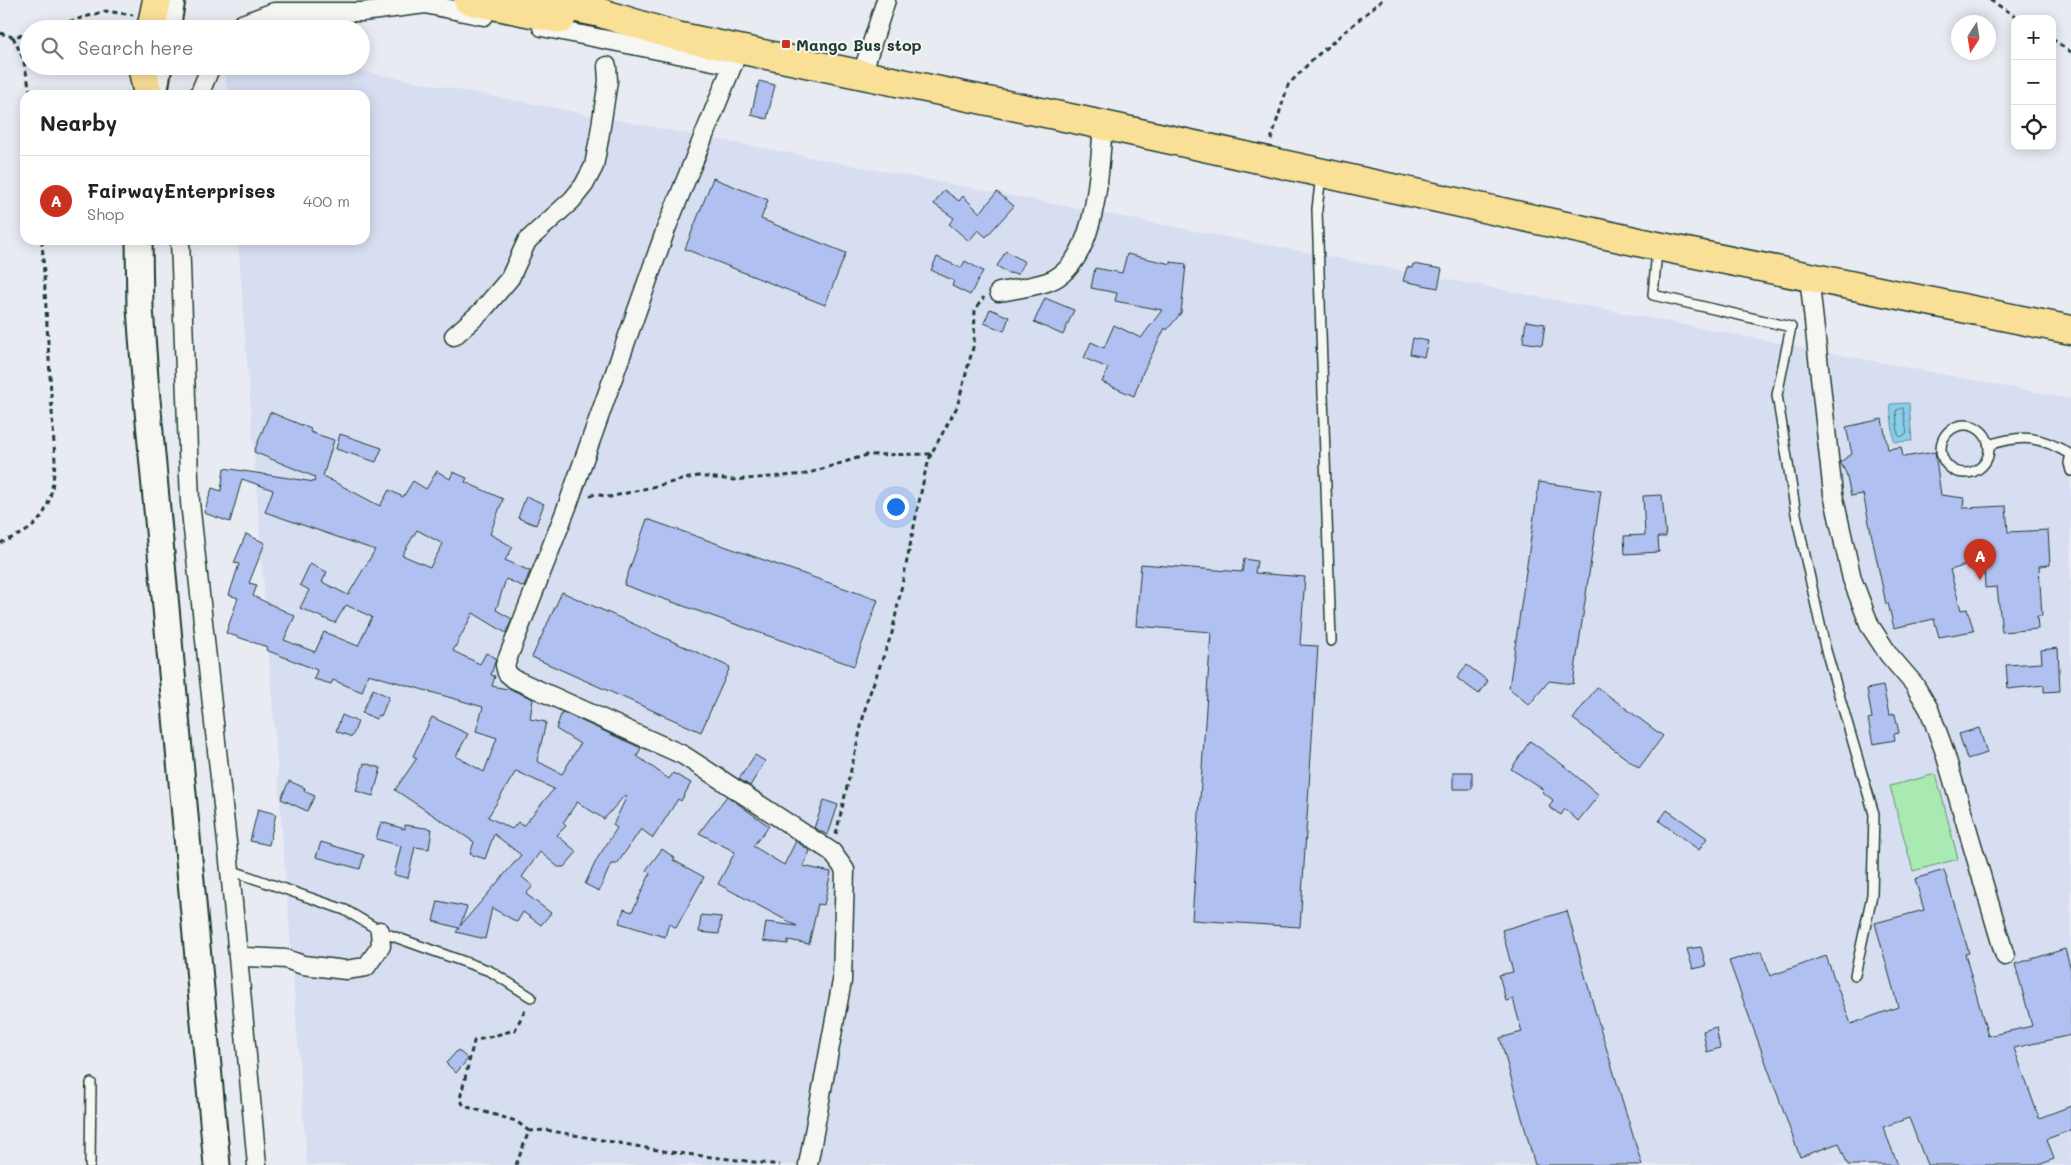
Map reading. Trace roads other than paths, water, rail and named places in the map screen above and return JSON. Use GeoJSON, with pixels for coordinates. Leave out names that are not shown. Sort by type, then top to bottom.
{"type":"FeatureCollection","features":[{"type":"Feature","properties":{"kind":"highway"},"geometry":{"type":"LineString","coordinates":[[468,0],[599,27],[676,36]]}},
{"type":"Feature","properties":{"kind":"highway"},"geometry":{"type":"LineString","coordinates":[[539,0],[601,14],[676,36],[736,57],[862,74],[1657,246],[2071,330]]}},
{"type":"Feature","properties":{"kind":"highway"},"geometry":{"type":"LineString","coordinates":[[143,75],[147,90]]}},
{"type":"Feature","properties":{"kind":"main road"},"geometry":{"type":"LineString","coordinates":[[155,90],[157,75]]}},
{"type":"Feature","properties":{"kind":"main road"},"geometry":{"type":"LineString","coordinates":[[139,245],[140,308],[145,378],[217,1165]]}},
{"type":"Feature","properties":{"kind":"street"},"geometry":{"type":"LineString","coordinates":[[862,74],[886,0]]}},
{"type":"Feature","properties":{"kind":"street"},"geometry":{"type":"LineString","coordinates":[[253,20],[274,12],[362,12],[425,4],[736,57],[666,230],[567,508],[504,665],[507,673],[683,755],[832,852],[845,870],[842,981],[808,1165]]}},
{"type":"Feature","properties":{"kind":"street"},"geometry":{"type":"LineString","coordinates":[[454,336],[481,312],[510,278],[528,241],[572,200],[584,185],[594,166],[608,81],[607,66]]}},
{"type":"Feature","properties":{"kind":"street"},"geometry":{"type":"LineString","coordinates":[[201,90],[207,75]]}},
{"type":"Feature","properties":{"kind":"street"},"geometry":{"type":"LineString","coordinates":[[999,292],[1049,282],[1072,266],[1089,228],[1098,180],[1103,125]]}},
{"type":"Feature","properties":{"kind":"street"},"geometry":{"type":"LineString","coordinates":[[180,245],[190,502],[230,870],[257,1165]]}},
{"type":"Feature","properties":{"kind":"street"},"geometry":{"type":"LineString","coordinates":[[1809,276],[1833,494],[1852,579],[1870,626],[1889,656],[1914,684],[1929,709],[1944,750],[2005,956]]}},
{"type":"Feature","properties":{"kind":"street"},"geometry":{"type":"LineString","coordinates":[[246,958],[286,959],[303,965],[346,970],[366,967],[382,946],[380,931]]}},
{"type":"Feature","properties":{"kind":"lane"},"geometry":{"type":"LineString","coordinates":[[1322,172],[1317,209],[1331,641]]}},
{"type":"Feature","properties":{"kind":"lane"},"geometry":{"type":"LineString","coordinates":[[1657,246],[1653,295],[1791,328],[1777,395],[1796,514],[1825,647],[1874,814],[1872,895],[1854,974]]}},
{"type":"Feature","properties":{"kind":"lane"},"geometry":{"type":"LineString","coordinates":[[1964,424],[1980,430],[1986,437],[1989,445],[1985,462],[1979,469],[1962,473],[1953,470],[1946,464],[1940,448],[1948,432],[1964,424]]}},
{"type":"Feature","properties":{"kind":"lane"},"geometry":{"type":"LineString","coordinates":[[1989,445],[2007,439],[2027,437],[2052,443],[2071,454],[2069,464],[2071,471]]}},
{"type":"Feature","properties":{"kind":"lane"},"geometry":{"type":"LineString","coordinates":[[230,870],[345,910],[380,931],[490,971],[531,997]]}},
{"type":"Feature","properties":{"kind":"lane"},"geometry":{"type":"LineString","coordinates":[[90,1165],[91,1083]]}},
{"type":"Feature","properties":{"kind":"water"},"geometry":{"type":"Polygon","coordinates":[[[1909,403],[1912,441],[1894,442],[1890,404],[1909,403]]]}},
{"type":"Feature","properties":{"kind":"place","name":"Mango Bus stop"},"geometry":{"type":"Point","coordinates":[786,44]}},
{"type":"Feature","properties":{"kind":"place","name":"FairwayEnterprises"},"geometry":{"type":"Point","coordinates":[1980,580]}}]}
